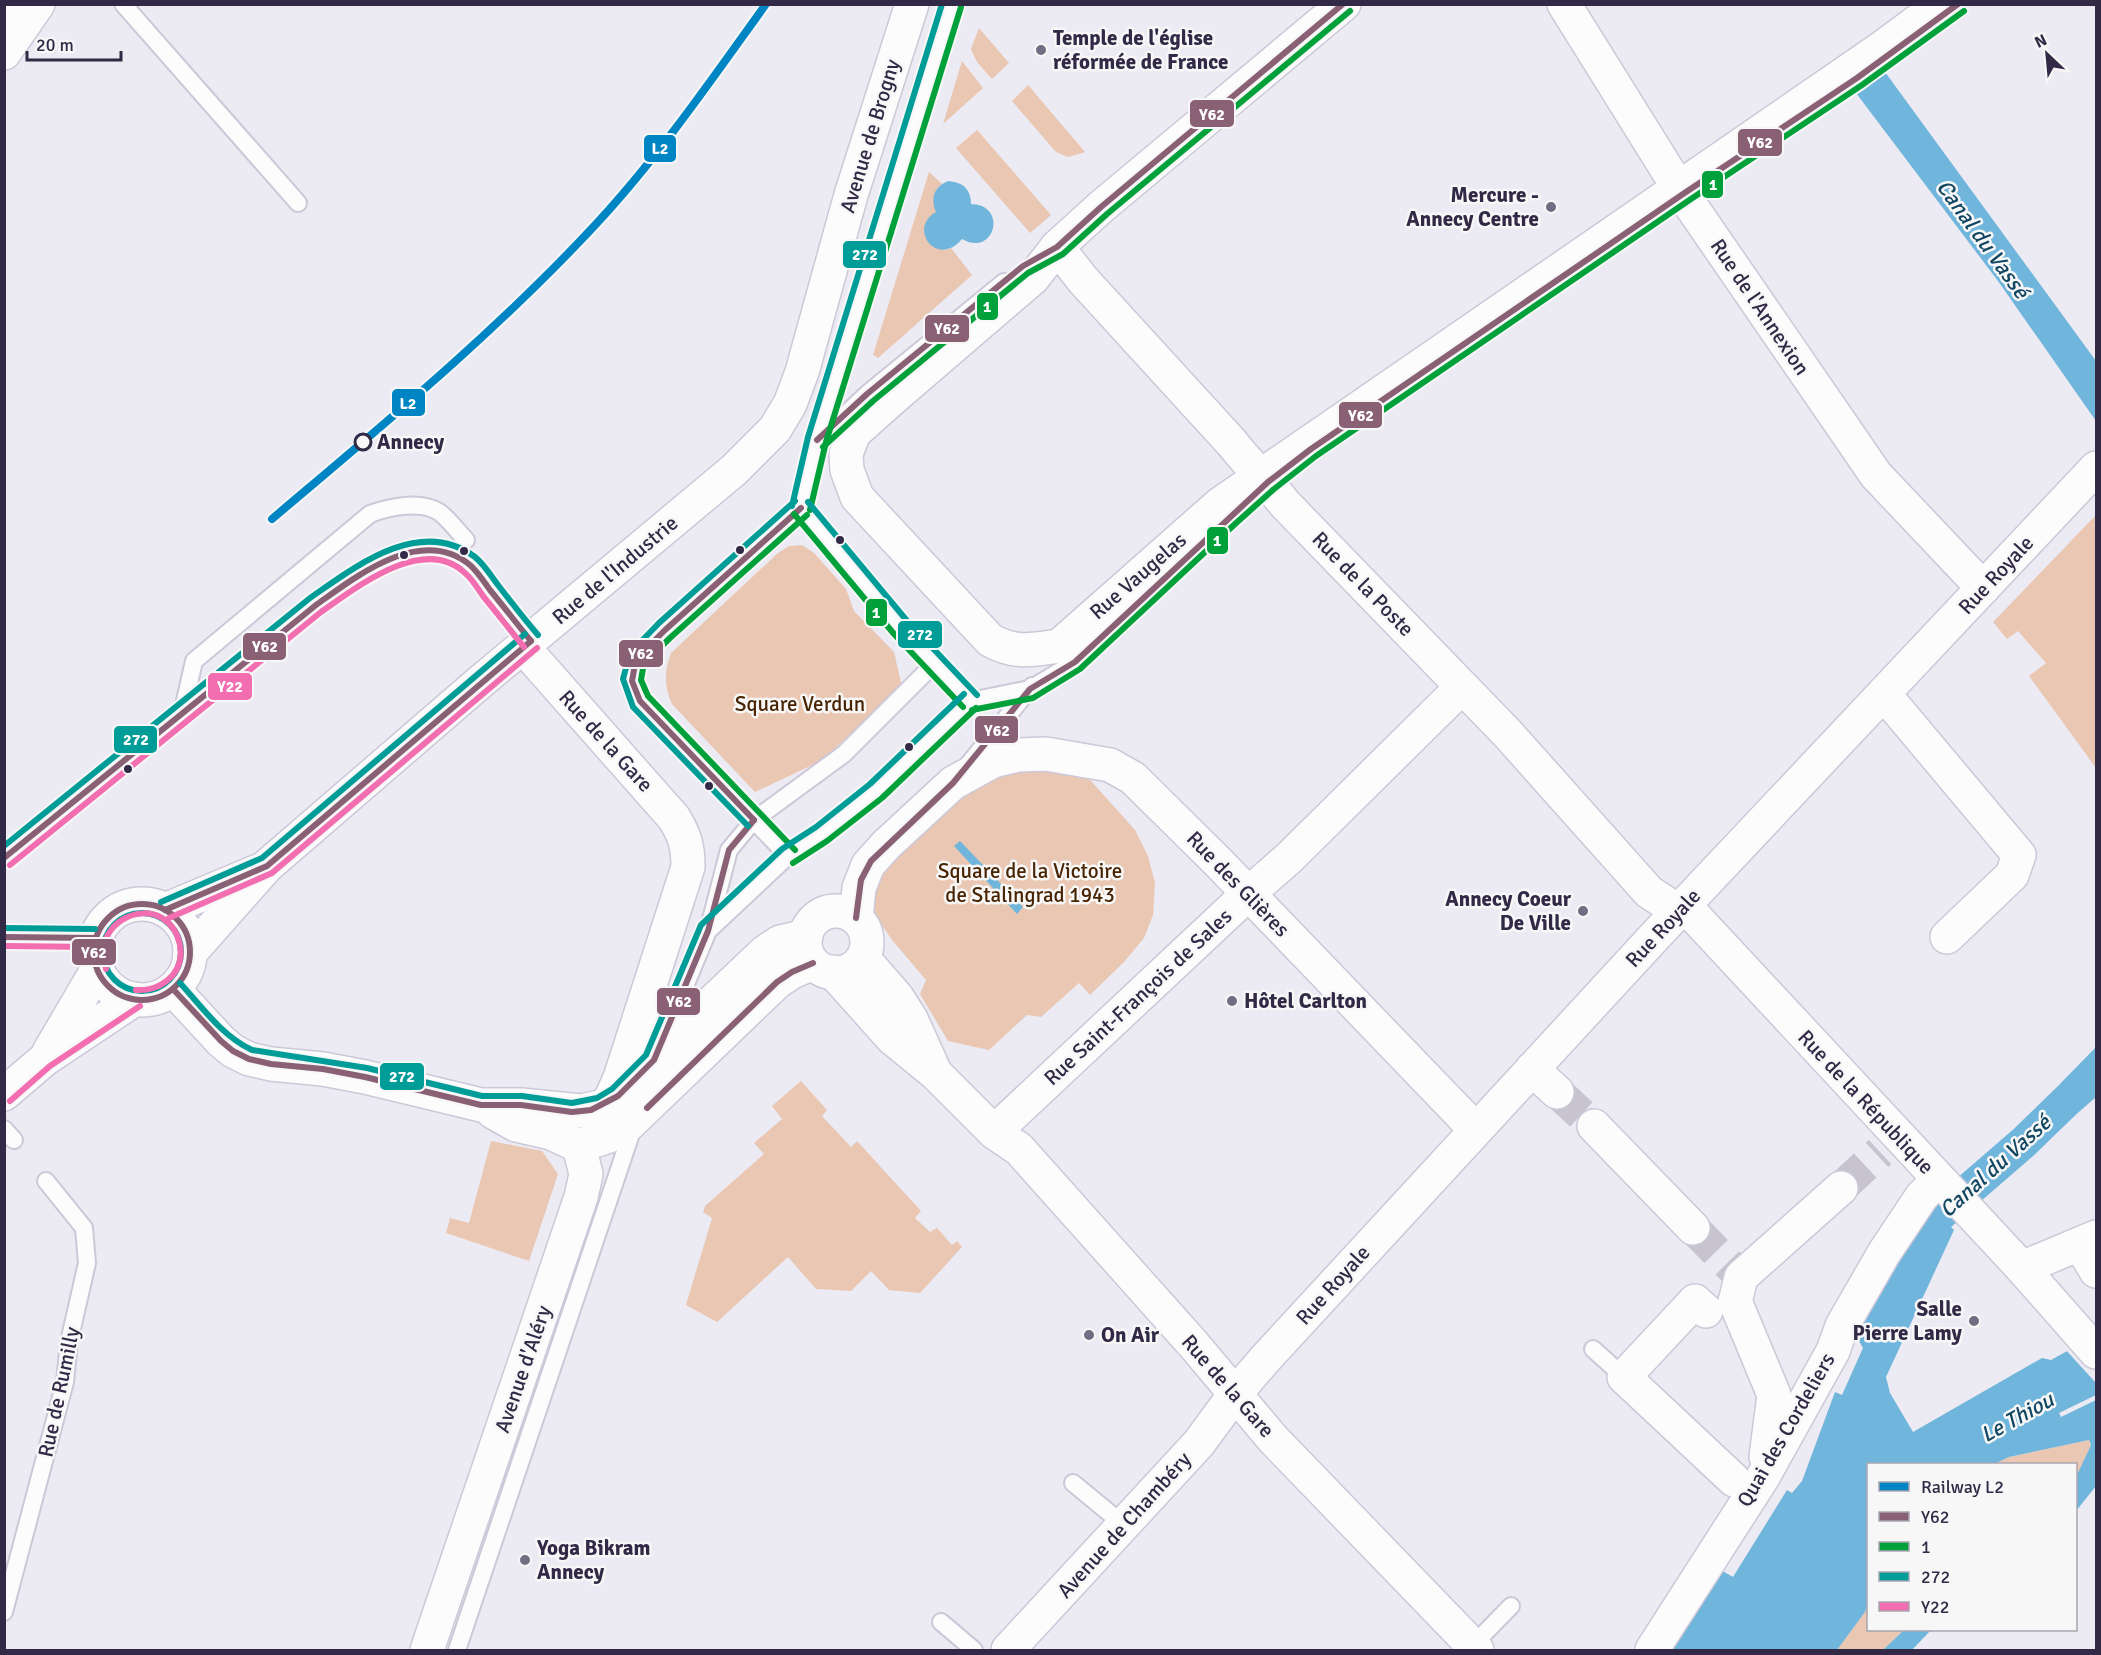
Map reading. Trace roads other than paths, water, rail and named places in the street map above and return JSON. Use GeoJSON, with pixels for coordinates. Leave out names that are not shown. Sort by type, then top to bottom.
{"type":"FeatureCollection","features":[{"type":"Feature","properties":{"kind":"street"},"geometry":{"type":"LineString","coordinates":[[4,10],[9,4]]}},
{"type":"Feature","properties":{"kind":"street"},"geometry":{"type":"LineString","coordinates":[[4,53],[38,4]]}},
{"type":"Feature","properties":{"kind":"street","name":"Avenue de Brogny"},"geometry":{"type":"LineString","coordinates":[[802,372],[851,195],[912,4]]}},
{"type":"Feature","properties":{"kind":"street"},"geometry":{"type":"LineString","coordinates":[[1059,646],[1024,651],[1004,648],[990,640],[857,497],[847,470],[846,454],[854,433],[1033,279],[1057,247],[1101,207],[1344,4]]}},
{"type":"Feature","properties":{"kind":"street","name":"Rue de l'Annexion"},"geometry":{"type":"LineString","coordinates":[[1564,4],[1681,191],[1876,475],[1983,588]]}},
{"type":"Feature","properties":{"kind":"street","name":"Rue Vaugelas"},"geometry":{"type":"LineString","coordinates":[[1059,646],[1220,504],[1264,479],[1681,191],[1941,4]]}},
{"type":"Feature","properties":{"kind":"street","name":"Rue de la Poste"},"geometry":{"type":"LineString","coordinates":[[1057,247],[1083,280],[1285,504],[1516,743],[1649,892],[1681,908]]}},
{"type":"Feature","properties":{"kind":"street","name":"Rue de l'Industrie"},"geometry":{"type":"LineString","coordinates":[[190,953],[267,866],[734,470],[775,429],[790,404],[802,372]]}},
{"type":"Feature","properties":{"kind":"street","name":"Rue Royale"},"geometry":{"type":"LineString","coordinates":[[1235,1394],[1475,1129],[2097,468]]}},
{"type":"Feature","properties":{"kind":"street","name":"Rue de la Gare"},"geometry":{"type":"LineString","coordinates":[[527,644],[674,818],[685,836]]}},
{"type":"Feature","properties":{"kind":"street","name":"Rue Saint-François de Sales"},"geometry":{"type":"LineString","coordinates":[[994,1132],[1248,893],[1289,858],[1462,687]]}},
{"type":"Feature","properties":{"kind":"street"},"geometry":{"type":"LineString","coordinates":[[1884,694],[2019,855],[2012,875],[1947,937]]}},
{"type":"Feature","properties":{"kind":"street","name":"Rue des Glières"},"geometry":{"type":"LineString","coordinates":[[953,783],[993,760],[1018,755],[1046,754],[1110,765],[1133,778],[1248,893],[1475,1129]]}},
{"type":"Feature","properties":{"kind":"street","name":"Rue Vaugelas"},"geometry":{"type":"LineString","coordinates":[[856,918],[860,884],[868,865],[886,845],[953,783]]}},
{"type":"Feature","properties":{"kind":"street","name":"Avenue d'Aléry"},"geometry":{"type":"LineString","coordinates":[[623,1110],[620,1078],[688,867],[685,836]]}},
{"type":"Feature","properties":{"kind":"street","name":"Rue de l'Industrie"},"geometry":{"type":"LineString","coordinates":[[165,910],[267,866]]}},
{"type":"Feature","properties":{"kind":"street"},"geometry":{"type":"LineString","coordinates":[[45,1059],[96,954],[108,917],[124,907],[143,904],[156,906],[172,914],[184,928],[190,945],[183,976],[173,989],[155,998],[135,999],[114,991],[103,980],[96,954]]}},
{"type":"Feature","properties":{"kind":"street","name":"Rue de la République"},"geometry":{"type":"LineString","coordinates":[[1681,908],[1887,1143],[1940,1182],[2022,1268],[2089,1344]]}},
{"type":"Feature","properties":{"kind":"street"},"geometry":{"type":"LineString","coordinates":[[842,911],[856,918],[867,936],[863,958],[850,969],[818,957],[814,921],[826,912],[842,911]]}},
{"type":"Feature","properties":{"kind":"street","name":"Avenue d'Aléry"},"geometry":{"type":"LineString","coordinates":[[427,1650],[487,1518],[580,1244],[581,1197],[586,1174],[579,1146],[609,1136],[623,1110],[626,1089],[690,1023],[765,952],[780,942],[818,957]]}},
{"type":"Feature","properties":{"kind":"street","name":"Rue de la Gare"},"geometry":{"type":"LineString","coordinates":[[818,957],[883,1030],[936,1074],[994,1132],[1019,1149],[1281,1448],[1477,1649]]}},
{"type":"Feature","properties":{"kind":"street","name":"Avenue d'Aléry"},"geometry":{"type":"LineString","coordinates":[[623,1110],[777,982],[818,957]]}},
{"type":"Feature","properties":{"kind":"street","name":"Rue de la Gare"},"geometry":{"type":"LineString","coordinates":[[863,958],[897,997],[908,1014],[918,1031],[936,1074]]}},
{"type":"Feature","properties":{"kind":"street"},"geometry":{"type":"LineString","coordinates":[[173,989],[220,1041],[249,1059],[365,1077],[481,1105],[520,1105],[572,1112],[623,1110]]}},
{"type":"Feature","properties":{"kind":"street"},"geometry":{"type":"LineString","coordinates":[[4,1094],[45,1059],[135,999]]}},
{"type":"Feature","properties":{"kind":"street"},"geometry":{"type":"LineString","coordinates":[[1532,1069],[1557,1092]]}},
{"type":"Feature","properties":{"kind":"street"},"geometry":{"type":"LineString","coordinates":[[481,1105],[516,1125],[551,1133],[579,1146]]}},
{"type":"Feature","properties":{"kind":"street"},"geometry":{"type":"LineString","coordinates":[[1594,1126],[1693,1228]]}},
{"type":"Feature","properties":{"kind":"street","name":"Quai des Cordeliers"},"geometry":{"type":"LineString","coordinates":[[1652,1650],[1748,1478],[1833,1351],[1842,1326],[1884,1253],[1922,1196],[1940,1182]]}},
{"type":"Feature","properties":{"kind":"street"},"geometry":{"type":"LineString","coordinates":[[1730,1296],[1774,1395],[1748,1478],[1624,1377],[1695,1301],[1730,1296],[1840,1188]]}},
{"type":"Feature","properties":{"kind":"street"},"geometry":{"type":"LineString","coordinates":[[2022,1268],[2091,1251]]}},
{"type":"Feature","properties":{"kind":"street"},"geometry":{"type":"LineString","coordinates":[[1774,1395],[1821,1369]]}},
{"type":"Feature","properties":{"kind":"street","name":"Avenue de Chambéry"},"geometry":{"type":"LineString","coordinates":[[1008,1650],[1199,1443],[1235,1394]]}},
{"type":"Feature","properties":{"kind":"lane"},"geometry":{"type":"LineString","coordinates":[[123,4],[298,203]]}},
{"type":"Feature","properties":{"kind":"lane","name":"Avenue de Brogny"},"geometry":{"type":"LineString","coordinates":[[801,508],[817,440],[952,4]]}},
{"type":"Feature","properties":{"kind":"lane","name":"Rue Vaugelas"},"geometry":{"type":"LineString","coordinates":[[1681,191],[1857,78],[1959,4]]}},
{"type":"Feature","properties":{"kind":"lane"},"geometry":{"type":"LineString","coordinates":[[817,440],[867,394],[1023,266],[1057,247]]}},
{"type":"Feature","properties":{"kind":"lane","name":"Rue Vaugelas"},"geometry":{"type":"LineString","coordinates":[[970,701],[1030,689],[1075,662],[1264,479]]}},
{"type":"Feature","properties":{"kind":"lane"},"geometry":{"type":"LineString","coordinates":[[182,714],[194,661],[370,514],[389,507],[421,507],[439,512],[466,540]]}},
{"type":"Feature","properties":{"kind":"lane"},"geometry":{"type":"LineString","coordinates":[[708,931],[788,856],[821,834],[876,791],[970,701],[902,628],[801,508],[665,630],[636,659],[632,681],[640,701],[788,856]]}},
{"type":"Feature","properties":{"kind":"lane"},"geometry":{"type":"LineString","coordinates":[[4,858],[316,605],[365,570],[404,554],[436,549],[452,552]]}},
{"type":"Feature","properties":{"kind":"lane"},"geometry":{"type":"LineString","coordinates":[[470,565],[527,644]]}},
{"type":"Feature","properties":{"kind":"lane","name":"Rue Vaugelas"},"geometry":{"type":"LineString","coordinates":[[953,783],[1030,689],[1059,646]]}},
{"type":"Feature","properties":{"kind":"lane","name":"Avenue d'Aléry"},"geometry":{"type":"LineString","coordinates":[[654,1060],[708,931],[729,850],[754,820],[844,754],[935,663]]}},
{"type":"Feature","properties":{"kind":"lane"},"geometry":{"type":"LineString","coordinates":[[4,937],[96,954]]}},
{"type":"Feature","properties":{"kind":"lane","name":"Avenue d'Aléry"},"geometry":{"type":"LineString","coordinates":[[580,1244],[623,1110]]}},
{"type":"Feature","properties":{"kind":"lane","name":"Rue de Rumilly"},"geometry":{"type":"LineString","coordinates":[[4,1612],[65,1382],[69,1342],[87,1263],[84,1228],[46,1181]]}},
{"type":"Feature","properties":{"kind":"lane"},"geometry":{"type":"LineString","coordinates":[[1593,1349],[1624,1377]]}},
{"type":"Feature","properties":{"kind":"lane"},"geometry":{"type":"LineString","coordinates":[[1073,1483],[1124,1525]]}},
{"type":"Feature","properties":{"kind":"lane","name":"Avenue d'Aléry"},"geometry":{"type":"LineString","coordinates":[[457,1650],[487,1518]]}},
{"type":"Feature","properties":{"kind":"lane"},"geometry":{"type":"LineString","coordinates":[[1477,1649],[1511,1606]]}},
{"type":"Feature","properties":{"kind":"lane"},"geometry":{"type":"LineString","coordinates":[[941,1622],[974,1650]]}},
{"type":"Feature","properties":{"kind":"water"},"geometry":{"type":"Polygon","coordinates":[[[1885,72],[2096,361],[2096,421],[1998,281],[1856,93],[1885,72]]]}},
{"type":"Feature","properties":{"kind":"water"},"geometry":{"type":"Polygon","coordinates":[[[948,181],[965,187],[970,194],[971,204],[983,207],[990,213],[993,229],[989,237],[982,242],[973,243],[962,239],[953,247],[943,250],[929,243],[924,227],[928,219],[936,212],[933,202],[934,194],[939,186],[948,181]]]}},
{"type":"Feature","properties":{"kind":"water"},"geometry":{"type":"Polygon","coordinates":[[[960,841],[1023,907],[1017,914],[954,846],[960,841]]]}},
{"type":"Feature","properties":{"kind":"water"},"geometry":{"type":"Polygon","coordinates":[[[2096,1047],[2096,1097],[2020,1163],[2001,1142],[2064,1087],[2061,1083],[2096,1047]]]}},
{"type":"Feature","properties":{"kind":"water","name":"Le Thiou"},"geometry":{"type":"Polygon","coordinates":[[[1924,1199],[1954,1230],[1886,1377],[1890,1393],[1913,1432],[2042,1358],[2051,1360],[2096,1335],[2096,1395],[2059,1413],[2061,1417],[2096,1400],[2096,1486],[2077,1510],[2077,1475],[2091,1445],[2089,1440],[2009,1457],[1996,1463],[1867,1463],[1867,1607],[1837,1650],[1666,1650],[1719,1569],[1733,1577],[1787,1490],[1792,1493],[1802,1481],[1835,1392],[1842,1395],[1863,1348],[1849,1324],[1924,1199]]]}},
{"type":"Feature","properties":{"kind":"water"},"geometry":{"type":"Polygon","coordinates":[[[1903,1631],[1930,1631],[1912,1650],[1883,1650],[1903,1631]]]}},
{"type":"Feature","properties":{"kind":"waterway","name":"Canal du Vassé"},"geometry":{"type":"LineString","coordinates":[[1917,1252],[1935,1219],[2024,1142],[2096,1072]]}},
{"type":"Feature","properties":{"kind":"tunnel"},"geometry":{"type":"LineString","coordinates":[[1557,1092],[1594,1126]]}},
{"type":"Feature","properties":{"kind":"tunnel"},"geometry":{"type":"LineString","coordinates":[[1841,1188],[1880,1152]]}},
{"type":"Feature","properties":{"kind":"tunnel"},"geometry":{"type":"LineString","coordinates":[[1693,1228],[1741,1277]]}},
{"type":"Feature","properties":{"kind":"rail line","name":"L2"},"geometry":{"type":"LineString","coordinates":[[272,519],[439,376],[559,263],[642,171],[766,4]]}},
{"type":"Feature","properties":{"kind":"place","name":"Temple de l'église réformée de France"},"geometry":{"type":"Point","coordinates":[1041,50]}},
{"type":"Feature","properties":{"kind":"place","name":"Mercure - Annecy Centre"},"geometry":{"type":"Point","coordinates":[1551,207]}},
{"type":"Feature","properties":{"kind":"place","name":"Annecy"},"geometry":{"type":"Point","coordinates":[363,442]}},
{"type":"Feature","properties":{"kind":"place","name":"Annecy Coeur De Ville"},"geometry":{"type":"Point","coordinates":[1583,911]}},
{"type":"Feature","properties":{"kind":"place","name":"Hôtel Carlton"},"geometry":{"type":"Point","coordinates":[1232,1001]}},
{"type":"Feature","properties":{"kind":"place","name":"Salle Pierre Lamy"},"geometry":{"type":"Point","coordinates":[1974,1321]}},
{"type":"Feature","properties":{"kind":"place","name":"On Air"},"geometry":{"type":"Point","coordinates":[1089,1335]}},
{"type":"Feature","properties":{"kind":"place","name":"Yoga Bikram Annecy"},"geometry":{"type":"Point","coordinates":[525,1560]}},
{"type":"Feature","properties":{"kind":"park label","name":"Square Verdun"},"geometry":{"type":"Point","coordinates":[800,704]}},
{"type":"Feature","properties":{"kind":"park label","name":"Square de la Victoire de Stalingrad 1943"},"geometry":{"type":"Point","coordinates":[1030,883]}}]}
